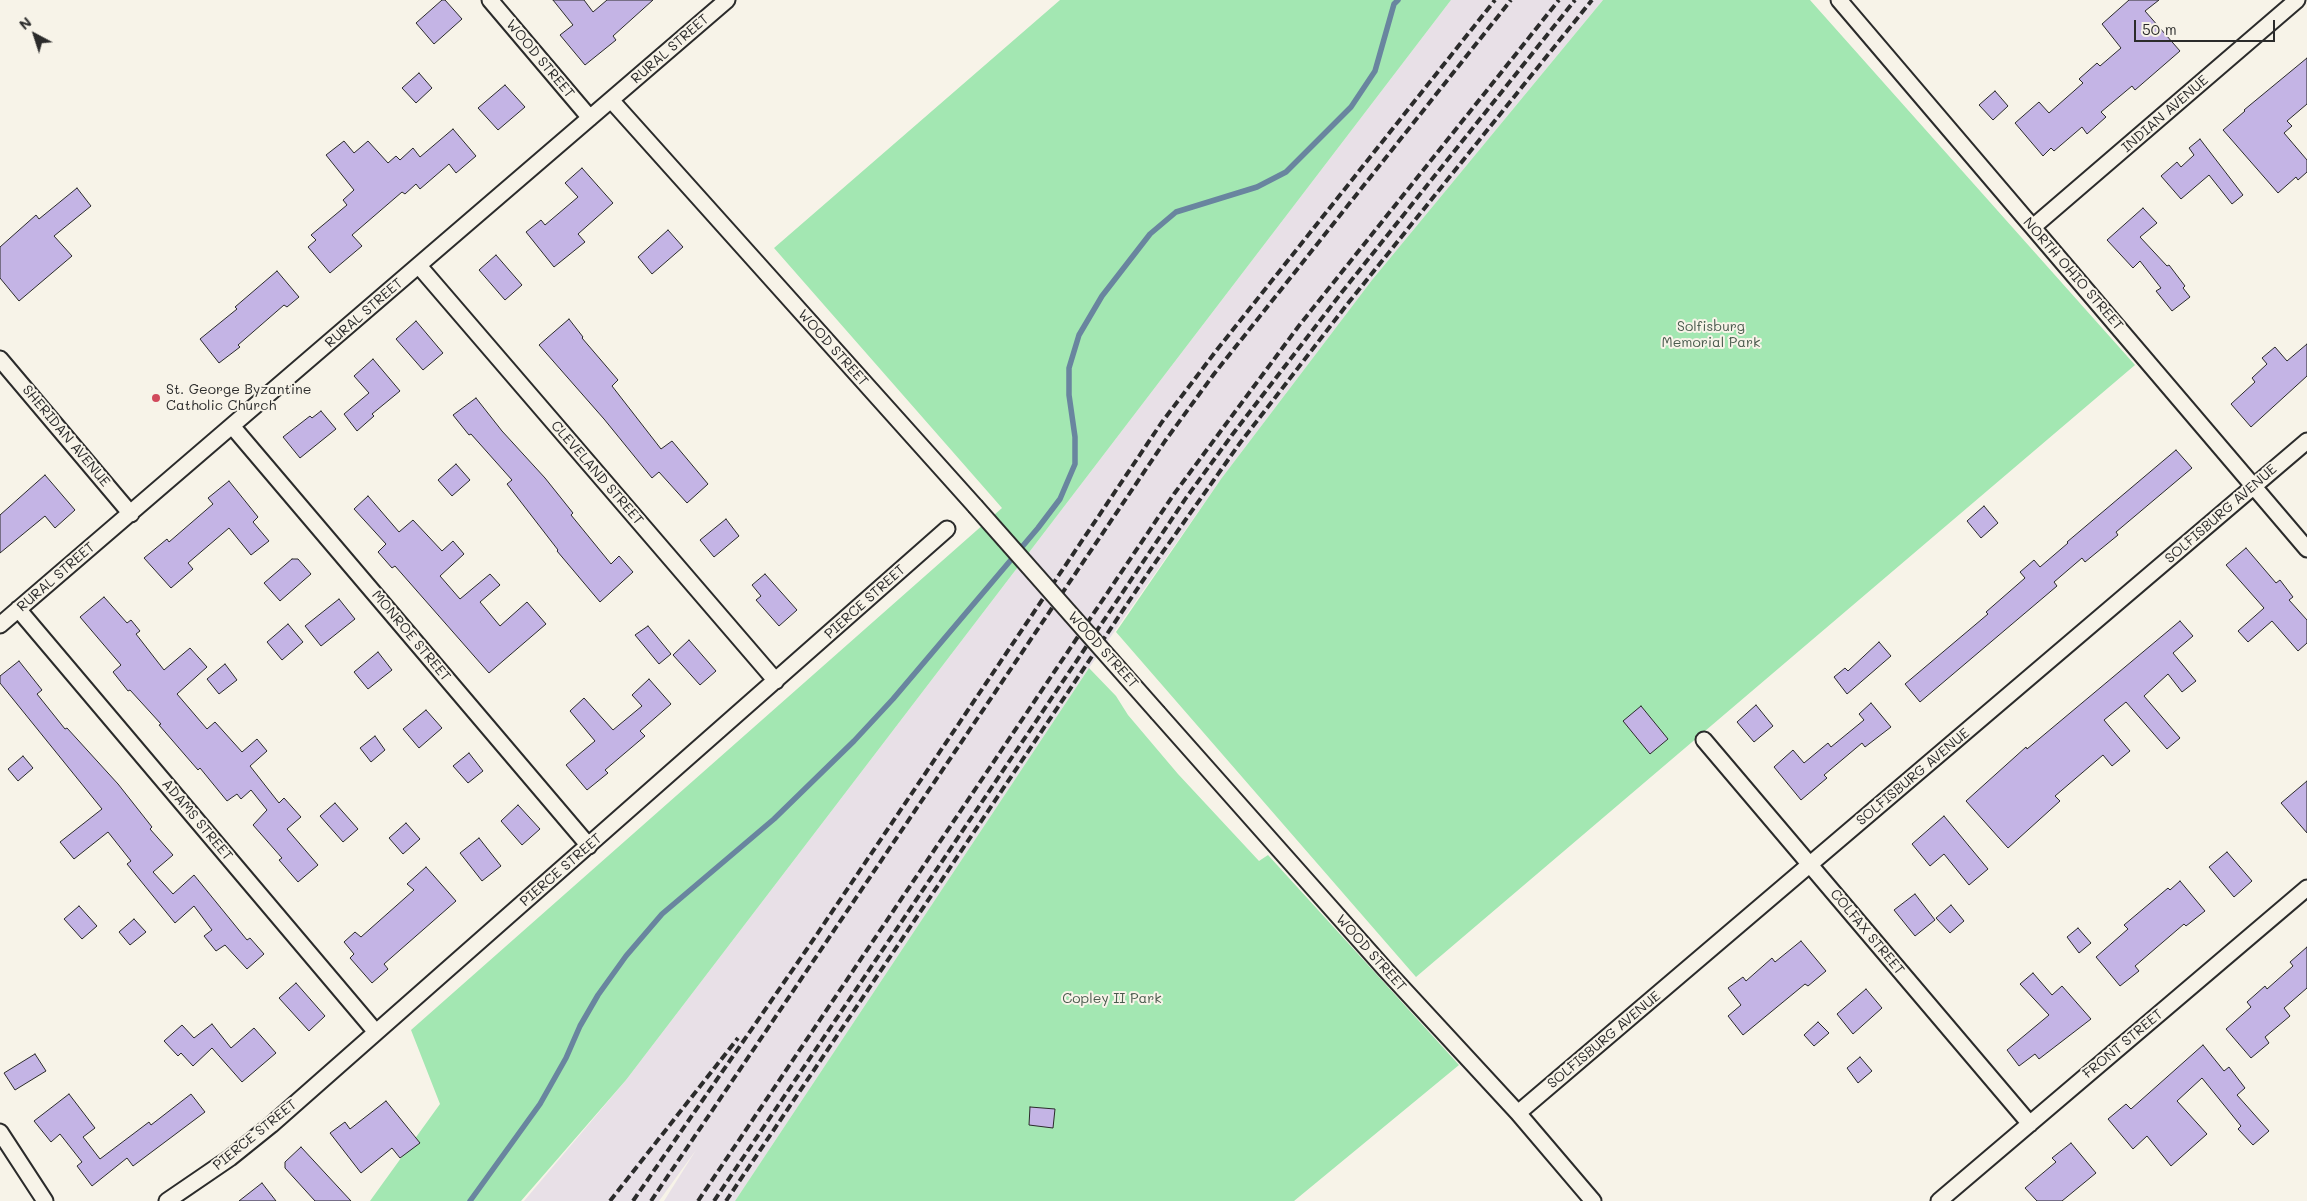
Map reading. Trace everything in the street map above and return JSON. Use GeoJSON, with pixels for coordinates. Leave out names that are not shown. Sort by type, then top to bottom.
{"type":"FeatureCollection","features":[{"type":"Feature","properties":{"kind":"street","name":"WOOD STREET"},"geometry":{"type":"LineString","coordinates":[[490,0],[590,118]]}},
{"type":"Feature","properties":{"kind":"street","name":"RURAL STREET"},"geometry":{"type":"LineString","coordinates":[[0,625],[727,0]]}},
{"type":"Feature","properties":{"kind":"street","name":"NORTH OHIO STREET"},"geometry":{"type":"LineString","coordinates":[[1839,0],[2307,549]]}},
{"type":"Feature","properties":{"kind":"street","name":"INDIAN AVENUE"},"geometry":{"type":"LineString","coordinates":[[2033,228],[2297,0]]}},
{"type":"Feature","properties":{"kind":"street","name":"WOOD STREET"},"geometry":{"type":"LineString","coordinates":[[611,100],[975,506],[1398,983],[1518,1113],[1593,1201]]}},
{"type":"Feature","properties":{"kind":"street","name":"CLEVELAND STREET"},"geometry":{"type":"LineString","coordinates":[[419,266],[776,681]]}},
{"type":"Feature","properties":{"kind":"street","name":"SHERIDAN AVENUE"},"geometry":{"type":"LineString","coordinates":[[0,359],[130,514]]}},
{"type":"Feature","properties":{"kind":"street","name":"MONROE STREET"},"geometry":{"type":"LineString","coordinates":[[232,426],[589,846]]}},
{"type":"Feature","properties":{"kind":"street","name":"SOLFISBURG AVENUE"},"geometry":{"type":"LineString","coordinates":[[1518,1113],[2307,441]]}},
{"type":"Feature","properties":{"kind":"street","name":"PIERCE STREET"},"geometry":{"type":"LineString","coordinates":[[167,1201],[230,1158],[271,1125],[375,1031],[589,846],[947,529]]}},
{"type":"Feature","properties":{"kind":"street","name":"ADAMS STREET"},"geometry":{"type":"LineString","coordinates":[[18,609],[375,1031]]}},
{"type":"Feature","properties":{"kind":"street","name":"COLFAX STREET"},"geometry":{"type":"LineString","coordinates":[[1704,740],[2030,1124]]}},
{"type":"Feature","properties":{"kind":"street","name":"FRONT STREET"},"geometry":{"type":"LineString","coordinates":[[1939,1201],[2307,888]]}},
{"type":"Feature","properties":{"kind":"street"},"geometry":{"type":"LineString","coordinates":[[0,1132],[45,1201]]}},
{"type":"Feature","properties":{"kind":"shaded area"},"geometry":{"type":"Polygon","coordinates":[[[1451,0],[1603,0],[1372,280],[1221,479],[1089,668],[735,1201],[664,1201],[696,1150],[659,1201],[524,1201],[626,1080],[1451,0]]]}},
{"type":"Feature","properties":{"kind":"green space"},"geometry":{"type":"Polygon","coordinates":[[[1060,0],[1451,0],[626,1080],[521,1201],[370,1201],[440,1104],[411,1030],[1002,508],[774,248],[1060,0]]]}},
{"type":"Feature","properties":{"kind":"green space","name":"Solfisburg Memorial Park"},"geometry":{"type":"Polygon","coordinates":[[[1603,0],[1810,0],[2135,365],[1416,977],[1116,632],[1221,479],[1372,280],[1603,0]]]}},
{"type":"Feature","properties":{"kind":"green space","name":"Copley II Park"},"geometry":{"type":"Polygon","coordinates":[[[1089,668],[1116,696],[1128,715],[1178,774],[1259,861],[1268,855],[1459,1065],[1294,1201],[735,1201],[1089,668]]]}},
{"type":"Feature","properties":{"kind":"building"},"geometry":{"type":"Polygon","coordinates":[[[442,0],[445,0],[462,19],[434,44],[416,23],[442,0]]]}},
{"type":"Feature","properties":{"kind":"building"},"geometry":{"type":"Polygon","coordinates":[[[553,0],[584,0],[593,12],[607,0],[653,0],[613,36],[616,40],[585,65],[560,35],[573,25],[553,0]]]}},
{"type":"Feature","properties":{"kind":"building"},"geometry":{"type":"Polygon","coordinates":[[[2129,0],[2159,0],[2145,11],[2180,51],[2135,90],[2132,86],[2101,112],[2106,117],[2087,134],[2082,127],[2054,151],[2051,148],[2043,156],[2015,123],[2039,102],[2049,113],[2083,83],[2079,79],[2097,63],[2100,66],[2121,48],[2102,24],[2129,0]]]}},
{"type":"Feature","properties":{"kind":"building"},"geometry":{"type":"Polygon","coordinates":[[[2307,58],[2307,104],[2287,121],[2292,126],[2284,133],[2307,160],[2307,172],[2298,180],[2296,177],[2278,193],[2223,130],[2244,110],[2307,58]]]}},
{"type":"Feature","properties":{"kind":"building"},"geometry":{"type":"Polygon","coordinates":[[[419,73],[432,88],[416,103],[402,88],[419,73]]]}},
{"type":"Feature","properties":{"kind":"building"},"geometry":{"type":"Polygon","coordinates":[[[505,85],[525,107],[498,130],[478,108],[505,85]]]}},
{"type":"Feature","properties":{"kind":"building"},"geometry":{"type":"Polygon","coordinates":[[[1995,91],[2008,106],[1993,120],[1979,105],[1995,91]]]}},
{"type":"Feature","properties":{"kind":"building"},"geometry":{"type":"Polygon","coordinates":[[[453,129],[476,156],[456,173],[449,164],[420,189],[416,184],[405,194],[402,192],[352,235],[362,246],[330,273],[308,247],[316,240],[311,235],[347,205],[343,200],[354,190],[326,155],[344,141],[354,153],[368,141],[388,163],[396,156],[400,160],[413,148],[420,157],[453,129]]]}},
{"type":"Feature","properties":{"kind":"building"},"geometry":{"type":"Polygon","coordinates":[[[2200,139],[2243,195],[2232,204],[2209,175],[2181,199],[2161,176],[2177,162],[2181,167],[2194,155],[2189,148],[2200,139]]]}},
{"type":"Feature","properties":{"kind":"building"},"geometry":{"type":"Polygon","coordinates":[[[582,168],[613,203],[578,234],[585,242],[554,267],[526,232],[541,220],[545,225],[578,197],[565,183],[582,168]]]}},
{"type":"Feature","properties":{"kind":"building"},"geometry":{"type":"Polygon","coordinates":[[[77,188],[91,206],[54,236],[72,256],[19,301],[0,278],[0,247],[36,215],[39,219],[77,188]]]}},
{"type":"Feature","properties":{"kind":"building"},"geometry":{"type":"Polygon","coordinates":[[[2143,208],[2157,223],[2140,237],[2167,266],[2169,265],[2185,286],[2183,288],[2190,297],[2172,311],[2156,291],[2161,288],[2140,261],[2133,268],[2107,240],[2143,208]]]}},
{"type":"Feature","properties":{"kind":"building"},"geometry":{"type":"Polygon","coordinates":[[[668,230],[683,247],[652,274],[638,257],[668,230]]]}},
{"type":"Feature","properties":{"kind":"building"},"geometry":{"type":"Polygon","coordinates":[[[496,255],[522,285],[505,300],[479,270],[496,255]]]}},
{"type":"Feature","properties":{"kind":"building"},"geometry":{"type":"Polygon","coordinates":[[[277,271],[299,297],[287,307],[284,305],[238,345],[240,347],[219,363],[200,339],[237,309],[235,307],[277,271]]]}},
{"type":"Feature","properties":{"kind":"building"},"geometry":{"type":"Polygon","coordinates":[[[569,319],[582,338],[618,380],[612,386],[661,449],[672,441],[708,484],[687,503],[659,472],[652,478],[604,419],[539,345],[569,319]]]}},
{"type":"Feature","properties":{"kind":"building"},"geometry":{"type":"Polygon","coordinates":[[[416,321],[443,353],[423,370],[396,339],[416,321]]]}},
{"type":"Feature","properties":{"kind":"building"},"geometry":{"type":"Polygon","coordinates":[[[2307,344],[2307,376],[2251,427],[2231,404],[2255,382],[2252,378],[2267,364],[2262,358],[2275,347],[2287,361],[2307,344]]]}},
{"type":"Feature","properties":{"kind":"building"},"geometry":{"type":"Polygon","coordinates":[[[373,359],[400,391],[372,414],[374,416],[357,431],[344,414],[369,393],[354,376],[373,359]]]}},
{"type":"Feature","properties":{"kind":"building"},"geometry":{"type":"Polygon","coordinates":[[[476,398],[502,431],[545,478],[573,513],[571,515],[611,564],[619,556],[633,572],[600,602],[557,551],[507,484],[512,480],[471,434],[469,435],[453,415],[476,398]]]}},
{"type":"Feature","properties":{"kind":"building"},"geometry":{"type":"Polygon","coordinates":[[[321,411],[336,429],[300,458],[283,437],[310,416],[312,418],[321,411]]]}},
{"type":"Feature","properties":{"kind":"building"},"geometry":{"type":"Polygon","coordinates":[[[2176,450],[2192,468],[2116,532],[2118,535],[2085,562],[2082,558],[2054,582],[2057,586],[1920,702],[1905,684],[1988,614],[1986,612],[2025,578],[2020,572],[2034,560],[2040,567],[2176,450]]]}},
{"type":"Feature","properties":{"kind":"building"},"geometry":{"type":"Polygon","coordinates":[[[456,464],[470,480],[452,496],[438,480],[456,464]]]}},
{"type":"Feature","properties":{"kind":"building"},"geometry":{"type":"Polygon","coordinates":[[[45,475],[75,510],[55,528],[45,516],[0,553],[0,515],[45,475]]]}},
{"type":"Feature","properties":{"kind":"building"},"geometry":{"type":"Polygon","coordinates":[[[229,481],[258,517],[253,522],[269,541],[251,555],[229,528],[188,563],[193,569],[171,588],[144,558],[167,539],[169,542],[213,504],[208,498],[229,481]]]}},
{"type":"Feature","properties":{"kind":"building"},"geometry":{"type":"Polygon","coordinates":[[[368,496],[399,532],[413,520],[442,551],[453,541],[464,554],[440,576],[460,599],[490,574],[500,585],[480,602],[500,626],[527,602],[546,624],[489,673],[395,566],[392,568],[378,552],[386,544],[354,509],[368,496]]]}},
{"type":"Feature","properties":{"kind":"building"},"geometry":{"type":"Polygon","coordinates":[[[1984,506],[1998,523],[1981,538],[1967,521],[1984,506]]]}},
{"type":"Feature","properties":{"kind":"building"},"geometry":{"type":"Polygon","coordinates":[[[726,519],[739,536],[714,557],[700,540],[726,519]]]}},
{"type":"Feature","properties":{"kind":"building"},"geometry":{"type":"Polygon","coordinates":[[[2246,548],[2276,583],[2280,580],[2293,597],[2289,600],[2307,620],[2307,643],[2298,651],[2272,621],[2248,642],[2238,631],[2264,608],[2226,565],[2246,548]]]}},
{"type":"Feature","properties":{"kind":"building"},"geometry":{"type":"Polygon","coordinates":[[[292,559],[298,559],[311,574],[280,601],[264,583],[292,559]]]}},
{"type":"Feature","properties":{"kind":"building"},"geometry":{"type":"Polygon","coordinates":[[[765,574],[797,610],[779,626],[756,600],[761,596],[752,585],[765,574]]]}},
{"type":"Feature","properties":{"kind":"building"},"geometry":{"type":"Polygon","coordinates":[[[104,597],[127,623],[131,620],[140,631],[136,634],[164,670],[190,648],[207,667],[177,694],[207,729],[215,722],[242,752],[257,739],[267,751],[250,766],[279,803],[284,798],[301,817],[287,829],[318,865],[298,882],[279,860],[282,858],[253,825],[267,810],[251,790],[241,799],[237,794],[227,801],[200,768],[198,770],[159,725],[161,724],[130,690],[128,691],[113,672],[121,665],[80,617],[104,597]]]}},
{"type":"Feature","properties":{"kind":"building"},"geometry":{"type":"Polygon","coordinates":[[[339,599],[355,619],[321,646],[305,626],[339,599]]]}},
{"type":"Feature","properties":{"kind":"building"},"geometry":{"type":"Polygon","coordinates":[[[2180,621],[2193,636],[2173,653],[2196,681],[2182,692],[2168,674],[2144,696],[2180,738],[2167,749],[2126,702],[2104,720],[2130,751],[2112,766],[2103,755],[2055,796],[2060,801],[2008,848],[1966,801],[2026,747],[2027,749],[2180,621]]]}},
{"type":"Feature","properties":{"kind":"building"},"geometry":{"type":"Polygon","coordinates":[[[288,624],[303,642],[282,660],[267,642],[288,624]]]}},
{"type":"Feature","properties":{"kind":"building"},"geometry":{"type":"Polygon","coordinates":[[[648,626],[671,654],[659,664],[635,635],[648,626]]]}},
{"type":"Feature","properties":{"kind":"building"},"geometry":{"type":"Polygon","coordinates":[[[689,640],[716,671],[700,685],[673,655],[689,640]]]}},
{"type":"Feature","properties":{"kind":"building"},"geometry":{"type":"Polygon","coordinates":[[[1879,642],[1891,656],[1847,694],[1834,677],[1845,668],[1848,671],[1879,642]]]}},
{"type":"Feature","properties":{"kind":"building"},"geometry":{"type":"Polygon","coordinates":[[[378,652],[392,670],[368,689],[354,672],[378,652]]]}},
{"type":"Feature","properties":{"kind":"building"},"geometry":{"type":"Polygon","coordinates":[[[19,661],[42,690],[37,694],[65,729],[67,728],[118,784],[152,827],[150,829],[173,855],[153,872],[173,894],[194,875],[247,940],[250,938],[264,954],[247,969],[225,945],[216,951],[204,936],[212,930],[194,906],[175,923],[127,864],[131,861],[108,832],[74,859],[60,842],[102,809],[0,683],[0,676],[19,661]]]}},
{"type":"Feature","properties":{"kind":"building"},"geometry":{"type":"Polygon","coordinates":[[[225,664],[237,680],[219,694],[207,679],[225,664]]]}},
{"type":"Feature","properties":{"kind":"building"},"geometry":{"type":"Polygon","coordinates":[[[649,679],[671,704],[640,731],[645,736],[605,770],[608,773],[587,790],[566,765],[595,741],[570,711],[584,698],[613,730],[642,706],[632,695],[649,679]]]}},
{"type":"Feature","properties":{"kind":"building"},"geometry":{"type":"Polygon","coordinates":[[[1871,703],[1891,727],[1865,747],[1862,743],[1824,775],[1827,778],[1801,800],[1774,767],[1793,750],[1804,763],[1828,743],[1831,747],[1864,720],[1859,714],[1871,703]]]}},
{"type":"Feature","properties":{"kind":"building"},"geometry":{"type":"Polygon","coordinates":[[[1756,705],[1773,726],[1754,742],[1737,722],[1756,705]]]}},
{"type":"Feature","properties":{"kind":"building"},"geometry":{"type":"Polygon","coordinates":[[[1641,706],[1668,739],[1650,754],[1623,721],[1641,706]]]}},
{"type":"Feature","properties":{"kind":"building"},"geometry":{"type":"Polygon","coordinates":[[[426,710],[442,728],[419,748],[403,729],[426,710]]]}},
{"type":"Feature","properties":{"kind":"building"},"geometry":{"type":"Polygon","coordinates":[[[375,736],[385,750],[371,762],[360,748],[375,736]]]}},
{"type":"Feature","properties":{"kind":"building"},"geometry":{"type":"Polygon","coordinates":[[[469,753],[483,771],[468,783],[453,766],[469,753]]]}},
{"type":"Feature","properties":{"kind":"building"},"geometry":{"type":"Polygon","coordinates":[[[23,756],[33,768],[18,781],[8,769],[23,756]]]}},
{"type":"Feature","properties":{"kind":"building"},"geometry":{"type":"Polygon","coordinates":[[[2307,781],[2307,833],[2281,803],[2307,781]]]}},
{"type":"Feature","properties":{"kind":"building"},"geometry":{"type":"Polygon","coordinates":[[[335,803],[358,829],[343,842],[320,816],[335,803]]]}},
{"type":"Feature","properties":{"kind":"building"},"geometry":{"type":"Polygon","coordinates":[[[518,805],[540,829],[522,845],[501,821],[518,805]]]}},
{"type":"Feature","properties":{"kind":"building"},"geometry":{"type":"Polygon","coordinates":[[[1944,816],[1988,869],[1969,885],[1944,854],[1930,866],[1912,844],[1944,816]]]}},
{"type":"Feature","properties":{"kind":"building"},"geometry":{"type":"Polygon","coordinates":[[[406,823],[420,839],[403,854],[389,838],[406,823]]]}},
{"type":"Feature","properties":{"kind":"building"},"geometry":{"type":"Polygon","coordinates":[[[479,838],[501,866],[482,881],[460,853],[479,838]]]}},
{"type":"Feature","properties":{"kind":"building"},"geometry":{"type":"Polygon","coordinates":[[[2227,852],[2252,881],[2234,897],[2209,867],[2227,852]]]}},
{"type":"Feature","properties":{"kind":"building"},"geometry":{"type":"Polygon","coordinates":[[[426,867],[456,901],[384,964],[388,969],[372,983],[350,958],[354,954],[344,942],[355,932],[361,937],[414,890],[407,884],[426,867]]]}},
{"type":"Feature","properties":{"kind":"building"},"geometry":{"type":"Polygon","coordinates":[[[2180,881],[2205,911],[2186,926],[2184,924],[2135,966],[2139,971],[2120,986],[2096,957],[2128,929],[2124,925],[2168,888],[2170,890],[2180,881]]]}},
{"type":"Feature","properties":{"kind":"building"},"geometry":{"type":"Polygon","coordinates":[[[1915,894],[1935,920],[1915,936],[1894,910],[1915,894]]]}},
{"type":"Feature","properties":{"kind":"building"},"geometry":{"type":"Polygon","coordinates":[[[1951,905],[1964,921],[1950,933],[1936,918],[1951,905]]]}},
{"type":"Feature","properties":{"kind":"building"},"geometry":{"type":"Polygon","coordinates":[[[79,906],[97,926],[82,939],[64,919],[79,906]]]}},
{"type":"Feature","properties":{"kind":"building"},"geometry":{"type":"Polygon","coordinates":[[[134,919],[146,932],[130,945],[119,932],[134,919]]]}},
{"type":"Feature","properties":{"kind":"building"},"geometry":{"type":"Polygon","coordinates":[[[2078,928],[2091,943],[2079,953],[2067,937],[2078,928]]]}},
{"type":"Feature","properties":{"kind":"building"},"geometry":{"type":"Polygon","coordinates":[[[1801,941],[1826,971],[1808,986],[1805,984],[1743,1035],[1728,1016],[1741,1005],[1728,988],[1743,977],[1746,981],[1772,958],[1775,962],[1801,941]]]}},
{"type":"Feature","properties":{"kind":"building"},"geometry":{"type":"Polygon","coordinates":[[[2307,947],[2307,988],[2284,1008],[2290,1016],[2265,1037],[2269,1043],[2251,1058],[2226,1029],[2251,1007],[2247,1002],[2265,986],[2267,989],[2293,966],[2290,962],[2307,947]]]}},
{"type":"Feature","properties":{"kind":"building"},"geometry":{"type":"Polygon","coordinates":[[[2033,973],[2052,995],[2062,986],[2091,1019],[2039,1059],[2035,1054],[2019,1066],[2007,1050],[2049,1015],[2020,984],[2033,973]]]}},
{"type":"Feature","properties":{"kind":"building"},"geometry":{"type":"Polygon","coordinates":[[[296,983],[325,1016],[309,1031],[279,998],[296,983]]]}},
{"type":"Feature","properties":{"kind":"building"},"geometry":{"type":"Polygon","coordinates":[[[1866,989],[1882,1008],[1853,1034],[1837,1014],[1866,989]]]}},
{"type":"Feature","properties":{"kind":"building"},"geometry":{"type":"Polygon","coordinates":[[[1818,1022],[1829,1033],[1814,1046],[1804,1035],[1818,1022]]]}},
{"type":"Feature","properties":{"kind":"building"},"geometry":{"type":"Polygon","coordinates":[[[212,1024],[231,1048],[254,1028],[276,1053],[242,1082],[212,1048],[193,1066],[181,1053],[178,1056],[164,1041],[182,1025],[194,1038],[212,1024]]]}},
{"type":"Feature","properties":{"kind":"building"},"geometry":{"type":"Polygon","coordinates":[[[2203,1045],[2224,1071],[2229,1067],[2245,1088],[2237,1095],[2269,1131],[2253,1145],[2238,1129],[2241,1126],[2202,1078],[2177,1101],[2207,1134],[2171,1166],[2147,1136],[2133,1149],[2108,1119],[2126,1104],[2131,1109],[2203,1045]]]}},
{"type":"Feature","properties":{"kind":"building"},"geometry":{"type":"Polygon","coordinates":[[[35,1054],[46,1071],[15,1090],[4,1073],[35,1054]]]}},
{"type":"Feature","properties":{"kind":"building"},"geometry":{"type":"Polygon","coordinates":[[[1860,1057],[1872,1071],[1858,1083],[1847,1068],[1860,1057]]]}},
{"type":"Feature","properties":{"kind":"building"},"geometry":{"type":"Polygon","coordinates":[[[69,1094],[95,1128],[83,1137],[100,1159],[149,1122],[151,1125],[191,1094],[205,1112],[133,1166],[127,1158],[92,1186],[77,1166],[82,1162],[60,1134],[51,1142],[34,1121],[69,1094]]]}},
{"type":"Feature","properties":{"kind":"building"},"geometry":{"type":"Polygon","coordinates":[[[386,1101],[420,1143],[400,1158],[392,1148],[361,1173],[330,1133],[345,1122],[350,1129],[386,1101]]]}},
{"type":"Feature","properties":{"kind":"building"},"geometry":{"type":"Polygon","coordinates":[[[1030,1107],[1055,1109],[1053,1128],[1029,1125],[1030,1107]]]}},
{"type":"Feature","properties":{"kind":"building"},"geometry":{"type":"Polygon","coordinates":[[[2071,1143],[2096,1173],[2062,1201],[2037,1201],[2025,1188],[2056,1162],[2052,1158],[2071,1143]]]}},
{"type":"Feature","properties":{"kind":"building"},"geometry":{"type":"Polygon","coordinates":[[[301,1147],[351,1201],[315,1201],[285,1168],[285,1162],[301,1147]]]}},
{"type":"Feature","properties":{"kind":"building"},"geometry":{"type":"Polygon","coordinates":[[[262,1183],[276,1201],[239,1201],[262,1183]]]}},
{"type":"Feature","properties":{"kind":"waterway"},"geometry":{"type":"LineString","coordinates":[[470,1201],[540,1104],[598,995],[626,956],[662,914],[774,819],[854,741],[893,699],[1038,528],[1060,499],[1075,464],[1075,437],[1069,395],[1069,368],[1079,335],[1102,296],[1150,234],[1176,212],[1257,187],[1286,172],[1351,107],[1375,71],[1394,4],[1398,0]]}},
{"type":"Feature","properties":{"kind":"railway"},"geometry":{"type":"LineString","coordinates":[[633,1201],[807,949],[1162,422],[1216,351],[1495,0]]}},
{"type":"Feature","properties":{"kind":"railway"},"geometry":{"type":"LineString","coordinates":[[651,1201],[1165,441],[1214,374],[1511,0]]}},
{"type":"Feature","properties":{"kind":"railway"},"geometry":{"type":"LineString","coordinates":[[698,1201],[1174,494],[1298,327],[1559,0]]}},
{"type":"Feature","properties":{"kind":"railway"},"geometry":{"type":"LineString","coordinates":[[714,1201],[1186,498],[1342,292],[1575,0]]}},
{"type":"Feature","properties":{"kind":"railway"},"geometry":{"type":"LineString","coordinates":[[726,1201],[1150,570],[1240,443],[1349,302],[1592,0]]}},
{"type":"Feature","properties":{"kind":"railway"},"geometry":{"type":"LineString","coordinates":[[610,1201],[738,1038]]}},
{"type":"Feature","properties":{"kind":"place","name":"St. George Byzantine Catholic Church"},"geometry":{"type":"Point","coordinates":[156,398]}}]}
